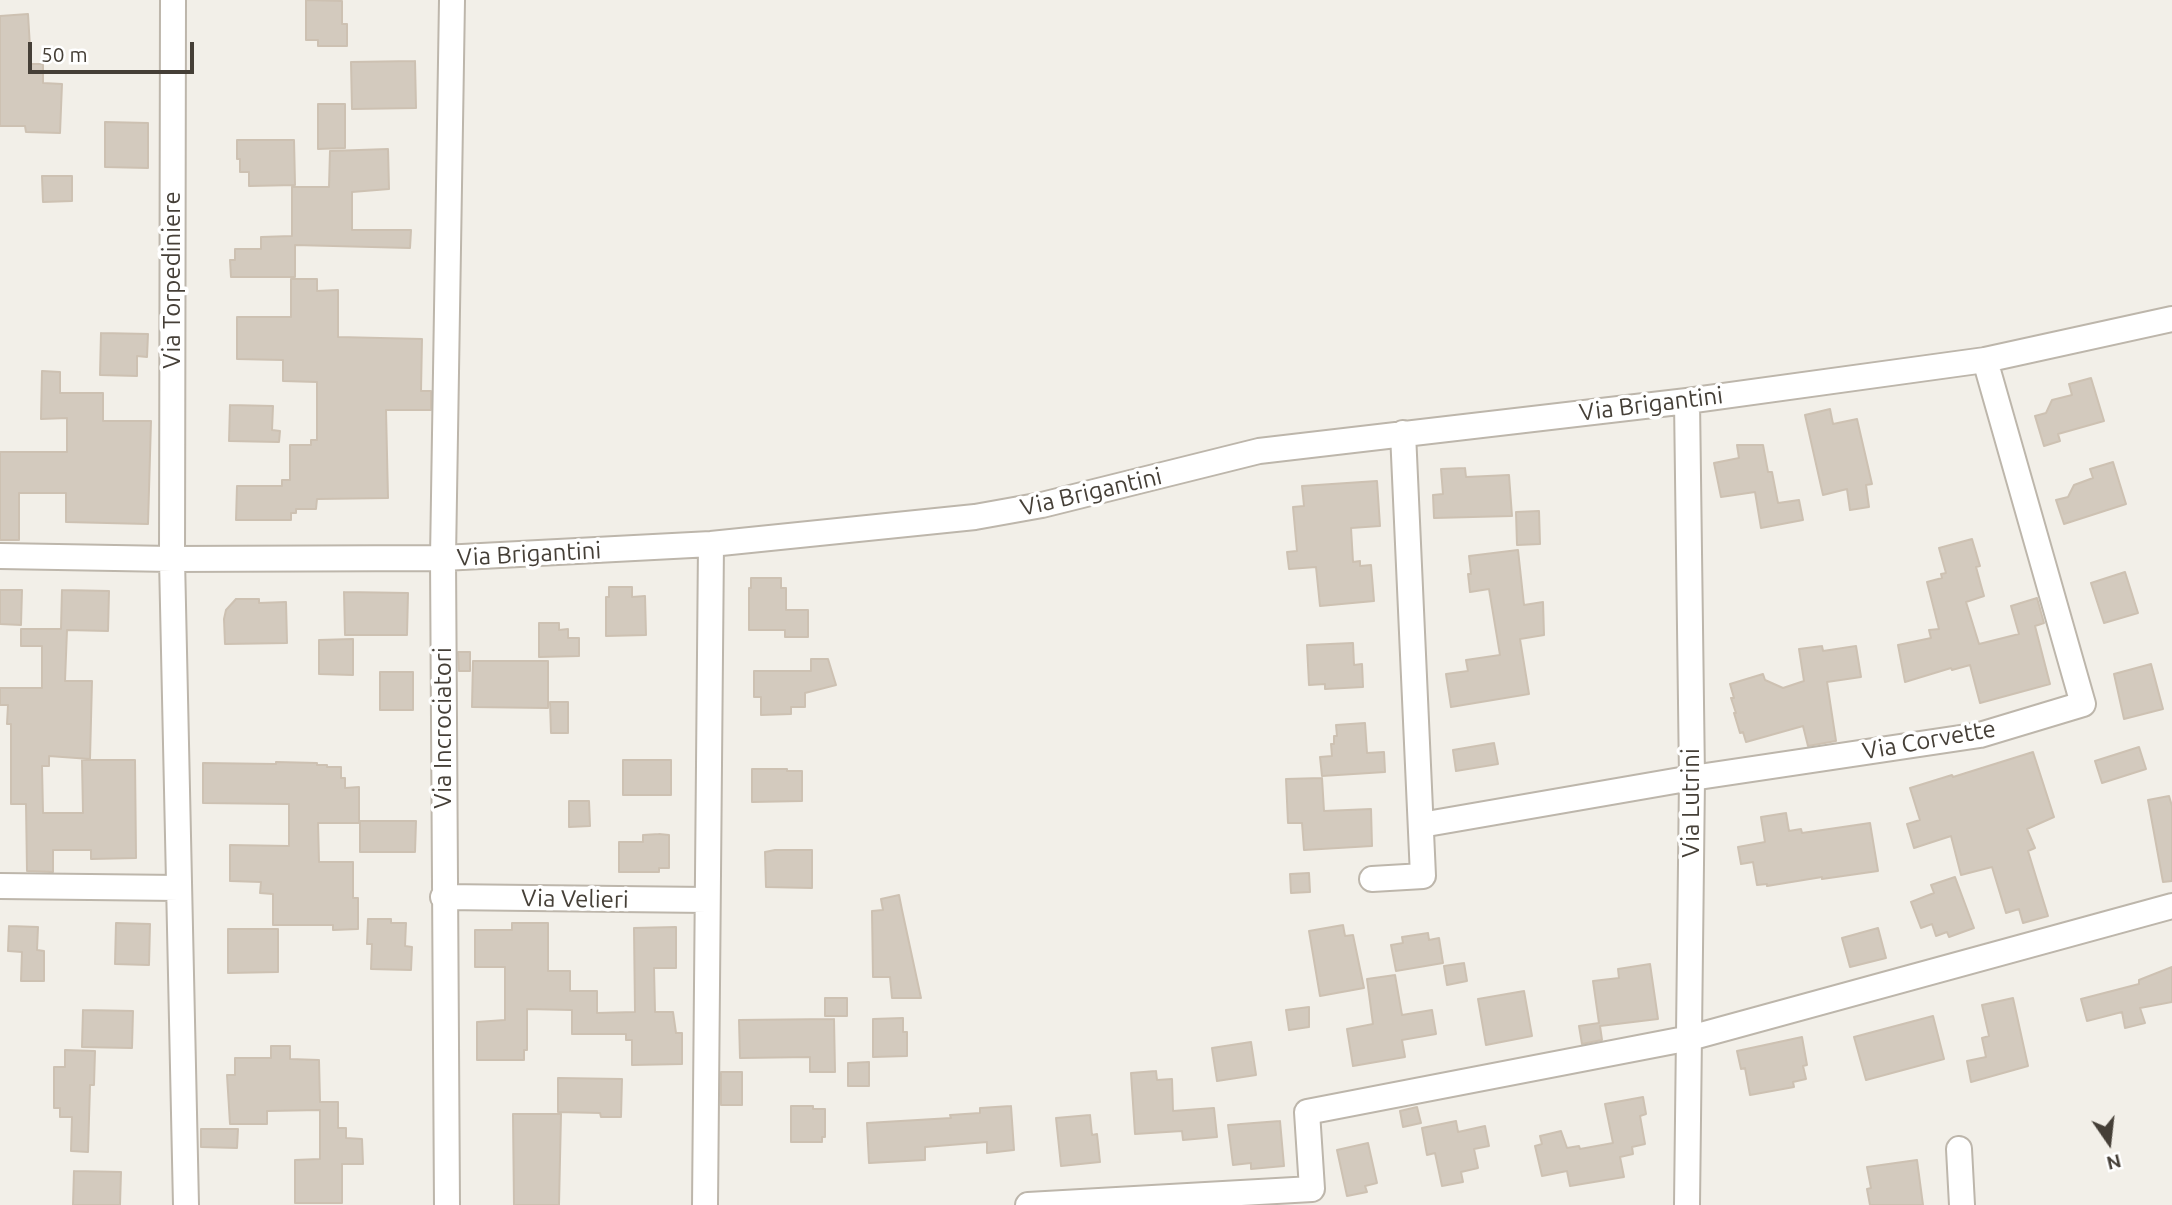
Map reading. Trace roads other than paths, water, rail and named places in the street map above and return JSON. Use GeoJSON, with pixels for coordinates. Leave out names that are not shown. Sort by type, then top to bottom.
{"type":"FeatureCollection","features":[{"type":"Feature","properties":{"kind":"street","name":"Via Torpediniere"},"geometry":{"type":"LineString","coordinates":[[173,0],[172,559],[186,1205]]}},
{"type":"Feature","properties":{"kind":"street","name":"Via Incrociatori"},"geometry":{"type":"LineString","coordinates":[[447,1205],[443,558],[452,0]]}},
{"type":"Feature","properties":{"kind":"street","name":"Via Brigantini"},"geometry":{"type":"LineString","coordinates":[[0,556],[172,559],[443,558],[711,544],[975,517],[1042,505],[1258,451],[1687,401],[1985,360],[2172,319]]}},
{"type":"Feature","properties":{"kind":"street","name":"Via Corvette"},"geometry":{"type":"LineString","coordinates":[[1421,825],[1692,778],[1980,735],[2083,704],[1985,360]]}},
{"type":"Feature","properties":{"kind":"street","name":"Via Lutrini"},"geometry":{"type":"LineString","coordinates":[[1687,401],[1692,778],[1687,1205]]}},
{"type":"Feature","properties":{"kind":"street"},"geometry":{"type":"LineString","coordinates":[[1372,879],[1423,876],[1403,433]]}},
{"type":"Feature","properties":{"kind":"street"},"geometry":{"type":"LineString","coordinates":[[705,1205],[711,544]]}},
{"type":"Feature","properties":{"kind":"street"},"geometry":{"type":"LineString","coordinates":[[0,886],[179,888]]}},
{"type":"Feature","properties":{"kind":"street","name":"Via Velieri"},"geometry":{"type":"LineString","coordinates":[[443,897],[707,900]]}},
{"type":"Feature","properties":{"kind":"street"},"geometry":{"type":"LineString","coordinates":[[1028,1205],[1312,1189],[1307,1112],[1690,1038],[2172,906]]}},
{"type":"Feature","properties":{"kind":"street"},"geometry":{"type":"LineString","coordinates":[[1959,1149],[1962,1205]]}}]}
